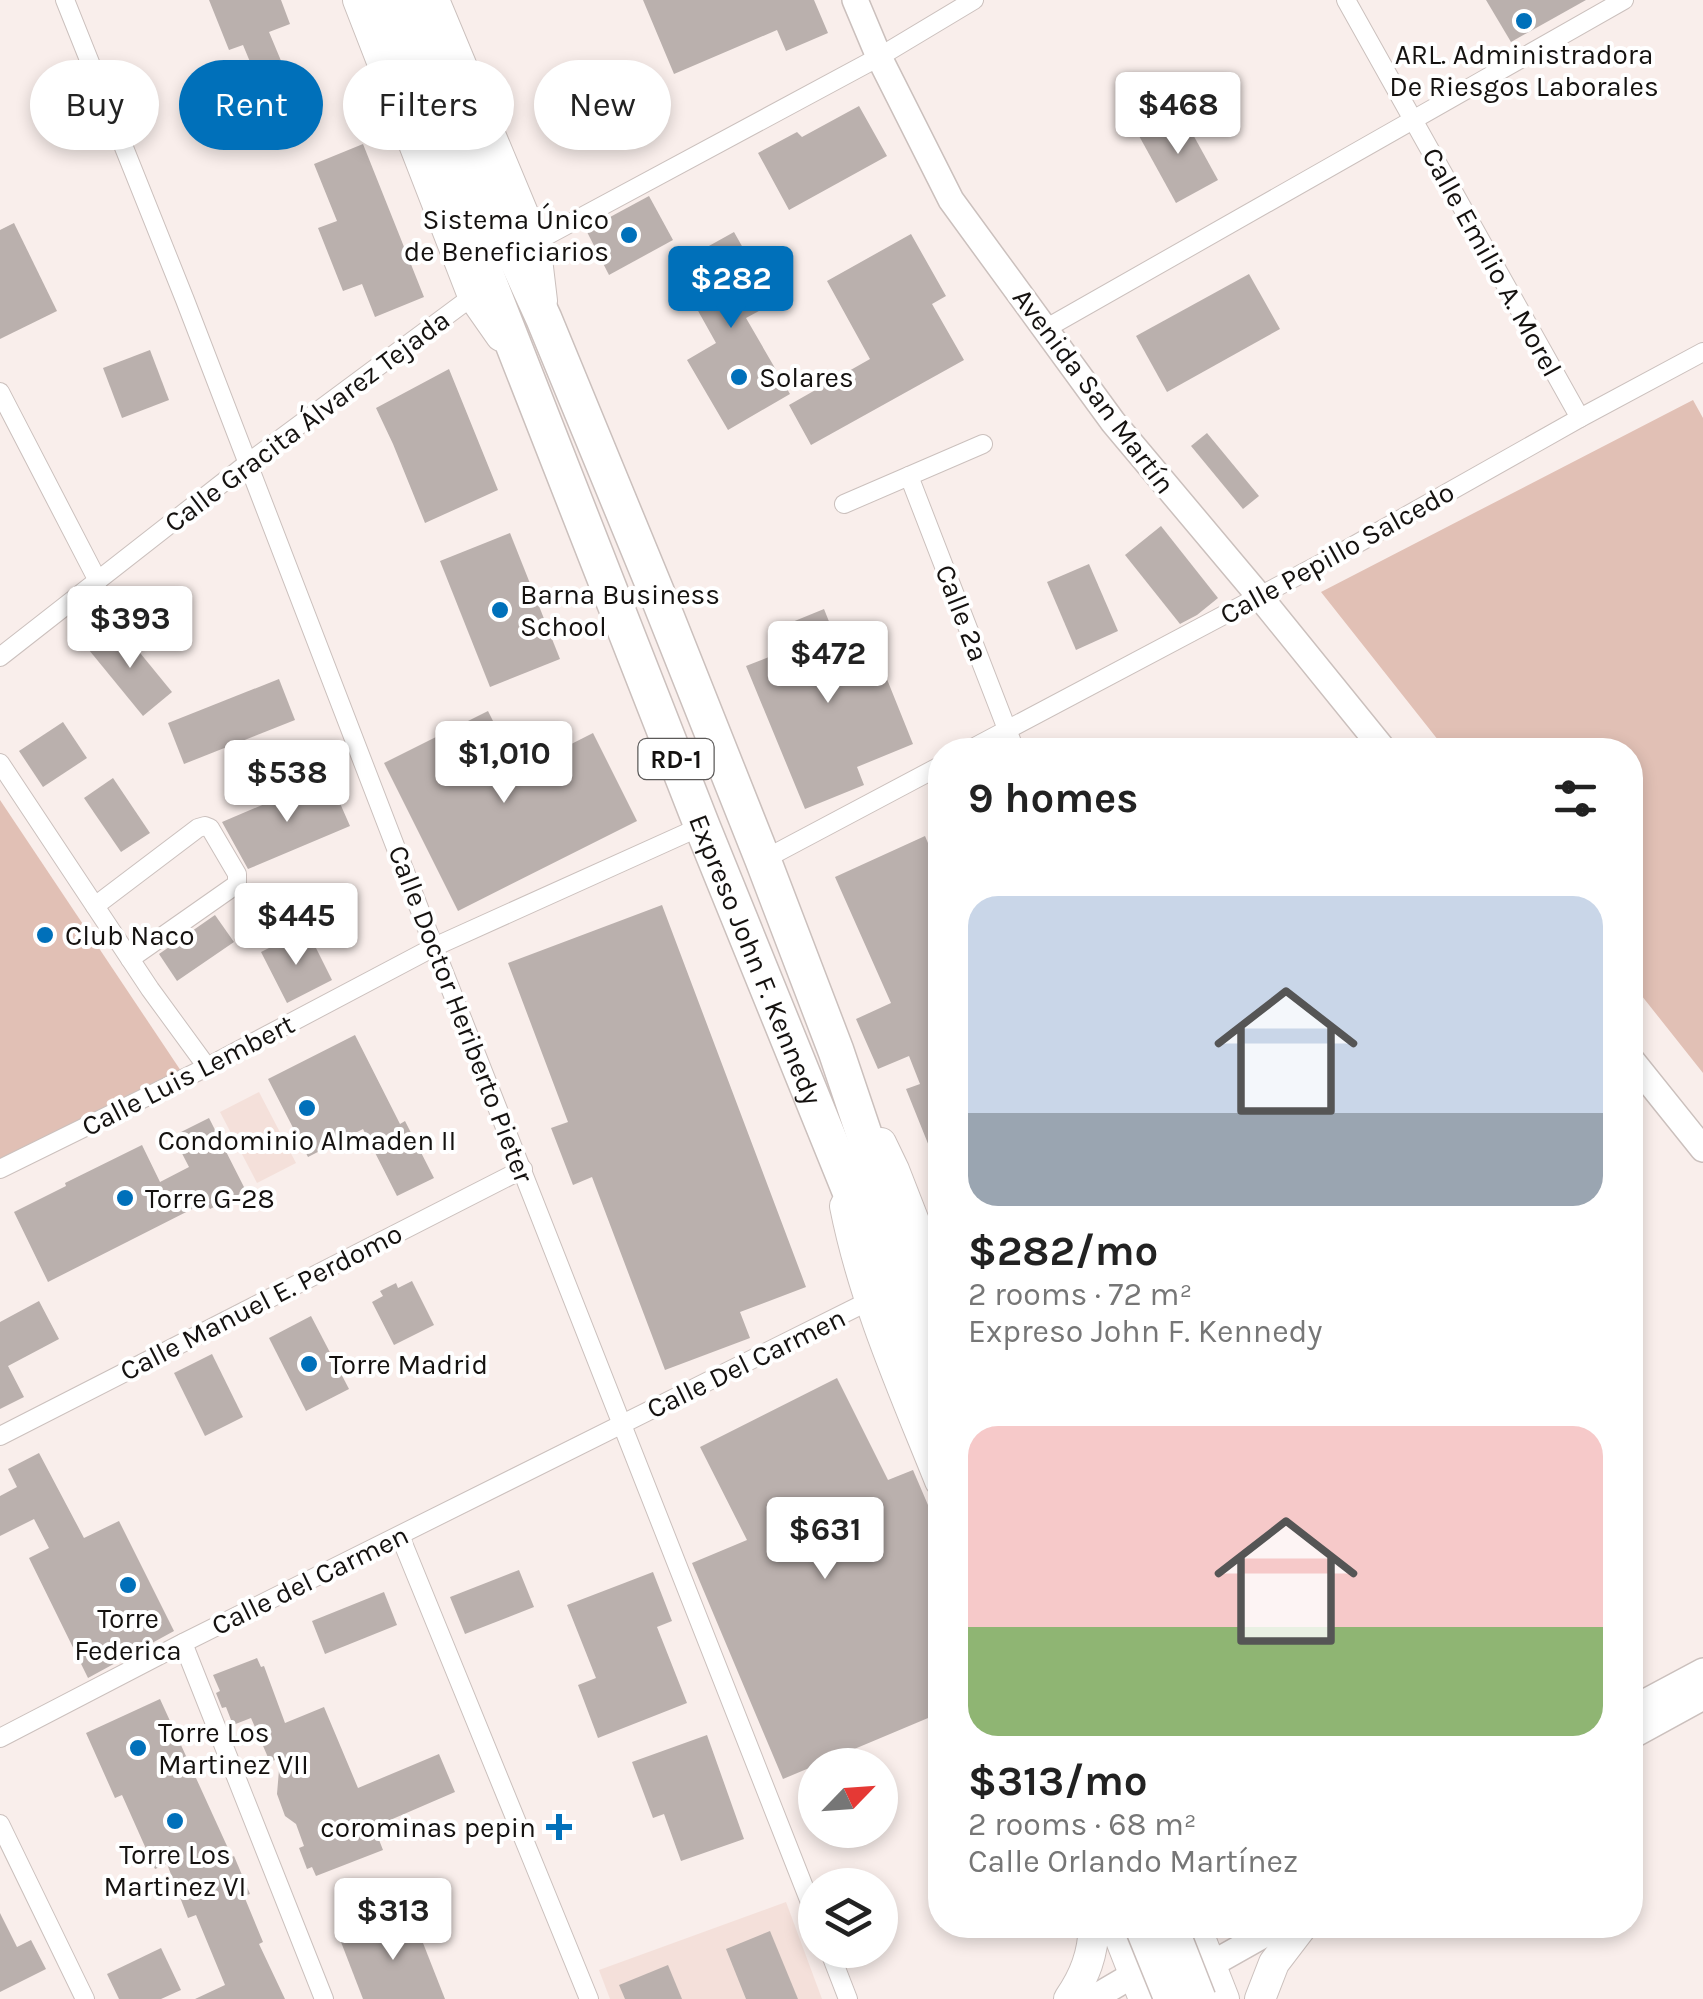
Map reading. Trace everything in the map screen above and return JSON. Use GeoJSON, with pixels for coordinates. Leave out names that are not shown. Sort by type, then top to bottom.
{"type":"FeatureCollection","features":[{"type":"Feature","properties":{"kind":"highway","name":"Expreso John F. Kennedy"},"geometry":{"type":"LineString","coordinates":[[381,0],[410,60]]}},
{"type":"Feature","properties":{"kind":"highway","name":"Expreso John F. Kennedy"},"geometry":{"type":"LineString","coordinates":[[407,0],[425,60]]}},
{"type":"Feature","properties":{"kind":"highway","name":"Expreso John F. Kennedy"},"geometry":{"type":"LineString","coordinates":[[452,150],[520,362],[835,1156],[904,1292],[928,1329]]}},
{"type":"Feature","properties":{"kind":"highway","name":"Expreso John F. Kennedy"},"geometry":{"type":"LineString","coordinates":[[454,150],[544,318],[763,860],[836,1051],[928,1373]]}},
{"type":"Feature","properties":{"kind":"highway"},"geometry":{"type":"LineString","coordinates":[[1147,1938],[1172,1999]]}},
{"type":"Feature","properties":{"kind":"highway"},"geometry":{"type":"LineString","coordinates":[[1195,1938],[1198,1999]]}},
{"type":"Feature","properties":{"kind":"main road","name":"RD-1"},"geometry":{"type":"LineString","coordinates":[[358,0],[473,296],[520,362]]}},
{"type":"Feature","properties":{"kind":"main road","name":"RD-1"},"geometry":{"type":"LineString","coordinates":[[434,0],[535,242],[544,318]]}},
{"type":"Feature","properties":{"kind":"main road","name":"Avenida San Martín"},"geometry":{"type":"LineString","coordinates":[[855,0],[879,57],[951,200],[1112,422],[1374,738]]}},
{"type":"Feature","properties":{"kind":"main road"},"geometry":{"type":"LineString","coordinates":[[1643,1074],[1703,1150]]}},
{"type":"Feature","properties":{"kind":"main road","name":"RD-1"},"geometry":{"type":"LineString","coordinates":[[904,1292],[928,1418]]}},
{"type":"Feature","properties":{"kind":"main road"},"geometry":{"type":"LineString","coordinates":[[1643,1703],[1703,1671]]}},
{"type":"Feature","properties":{"kind":"main road"},"geometry":{"type":"LineString","coordinates":[[1643,1730],[1703,1698]]}},
{"type":"Feature","properties":{"kind":"main road"},"geometry":{"type":"LineString","coordinates":[[1069,1999],[1082,1979],[1093,1938]]}},
{"type":"Feature","properties":{"kind":"main road"},"geometry":{"type":"LineString","coordinates":[[1121,1938],[1143,1990]]}},
{"type":"Feature","properties":{"kind":"main road"},"geometry":{"type":"LineString","coordinates":[[1143,1990],[1186,1938]]}},
{"type":"Feature","properties":{"kind":"main road"},"geometry":{"type":"LineString","coordinates":[[1200,1938],[1224,1999]]}},
{"type":"Feature","properties":{"kind":"main road"},"geometry":{"type":"LineString","coordinates":[[1092,1999],[1143,1990],[1211,1964],[1258,1938]]}},
{"type":"Feature","properties":{"kind":"main road"},"geometry":{"type":"LineString","coordinates":[[1260,1999],[1274,1963],[1292,1938]]}},
{"type":"Feature","properties":{"kind":"street","name":"Calle Doctor Heriberto Pieter"},"geometry":{"type":"LineString","coordinates":[[65,0],[798,1872]]}},
{"type":"Feature","properties":{"kind":"street"},"geometry":{"type":"LineString","coordinates":[[535,242],[879,57],[974,0]]}},
{"type":"Feature","properties":{"kind":"street","name":"Calle Emilio A. Morel"},"geometry":{"type":"LineString","coordinates":[[1346,0],[1580,418]]}},
{"type":"Feature","properties":{"kind":"street"},"geometry":{"type":"LineString","coordinates":[[1045,329],[1624,0]]}},
{"type":"Feature","properties":{"kind":"street","name":"Calle Gracita Álvarez Tejada"},"geometry":{"type":"LineString","coordinates":[[0,657],[248,462],[473,296]]}},
{"type":"Feature","properties":{"kind":"street","name":"Calle Pepillo Salcedo"},"geometry":{"type":"LineString","coordinates":[[992,738],[1260,597],[1703,352]]}},
{"type":"Feature","properties":{"kind":"street"},"geometry":{"type":"LineString","coordinates":[[0,392],[98,581]]}},
{"type":"Feature","properties":{"kind":"street"},"geometry":{"type":"LineString","coordinates":[[844,504],[983,444]]}},
{"type":"Feature","properties":{"kind":"street","name":"Calle 2a"},"geometry":{"type":"LineString","coordinates":[[908,476],[1010,738]]}},
{"type":"Feature","properties":{"kind":"street"},"geometry":{"type":"LineString","coordinates":[[0,763],[207,1068]]}},
{"type":"Feature","properties":{"kind":"street"},"geometry":{"type":"LineString","coordinates":[[763,860],[928,772]]}},
{"type":"Feature","properties":{"kind":"street","name":"Calle Luis Lembert"},"geometry":{"type":"LineString","coordinates":[[0,1170],[207,1068],[434,947],[702,826]]}},
{"type":"Feature","properties":{"kind":"street"},"geometry":{"type":"LineString","coordinates":[[96,906],[198,828],[210,828],[237,874],[237,884],[130,959]]}},
{"type":"Feature","properties":{"kind":"street","name":"Calle Manuel E. Perdomo"},"geometry":{"type":"LineString","coordinates":[[0,1436],[523,1169]]}},
{"type":"Feature","properties":{"kind":"street","name":"Calle Del Carmen"},"geometry":{"type":"LineString","coordinates":[[622,1424],[904,1292]]}},
{"type":"Feature","properties":{"kind":"street","name":"Calle del Carmen"},"geometry":{"type":"LineString","coordinates":[[0,1738],[622,1424]]}},
{"type":"Feature","properties":{"kind":"street"},"geometry":{"type":"LineString","coordinates":[[400,1536],[588,1999]]}},
{"type":"Feature","properties":{"kind":"street"},"geometry":{"type":"LineString","coordinates":[[184,1642],[324,1999]]}},
{"type":"Feature","properties":{"kind":"street"},"geometry":{"type":"LineString","coordinates":[[0,1824],[85,1999]]}},
{"type":"Feature","properties":{"kind":"street"},"geometry":{"type":"LineString","coordinates":[[836,1968],[848,1999]]}},
{"type":"Feature","properties":{"kind":"shaded area"},"geometry":{"type":"Polygon","coordinates":[[[1693,400],[1703,418],[1703,1073],[1643,997],[1643,738],[1437,738],[1321,592],[1693,400]]]}},
{"type":"Feature","properties":{"kind":"shaded area","name":"Club Naco"},"geometry":{"type":"Polygon","coordinates":[[[0,800],[181,1071],[0,1161],[0,800]]]}},
{"type":"Feature","properties":{"kind":"shaded area"},"geometry":{"type":"Polygon","coordinates":[[[259,1092],[296,1163],[257,1183],[220,1112],[259,1092]]]}},
{"type":"Feature","properties":{"kind":"shaded area"},"geometry":{"type":"Polygon","coordinates":[[[786,1902],[798,1934],[798,1968],[810,1968],[822,1999],[610,1999],[599,1970],[786,1902]]]}},
{"type":"Feature","properties":{"kind":"building"},"geometry":{"type":"Polygon","coordinates":[[[209,0],[281,0],[290,24],[269,32],[281,60],[249,60],[243,45],[229,50],[209,0]]]}},
{"type":"Feature","properties":{"kind":"building"},"geometry":{"type":"Polygon","coordinates":[[[643,0],[814,0],[828,33],[786,51],[777,30],[674,74],[643,0]]]}},
{"type":"Feature","properties":{"kind":"building","name":"ARL. Administradora De Riesgos Laborales"},"geometry":{"type":"Polygon","coordinates":[[[1486,0],[1586,0],[1511,42],[1486,0]]]}},
{"type":"Feature","properties":{"kind":"building"},"geometry":{"type":"Polygon","coordinates":[[[859,106],[887,156],[789,210],[758,153],[797,132],[802,137],[859,106]]]}},
{"type":"Feature","properties":{"kind":"building"},"geometry":{"type":"Polygon","coordinates":[[[1180,111],[1218,180],[1176,203],[1138,134],[1180,111]]]}},
{"type":"Feature","properties":{"kind":"building"},"geometry":{"type":"Polygon","coordinates":[[[348,150],[365,150],[424,297],[375,317],[362,284],[343,291],[318,228],[337,221],[314,164],[348,150]]]}},
{"type":"Feature","properties":{"kind":"building","name":"Sistema Único de Beneficiarios"},"geometry":{"type":"Polygon","coordinates":[[[649,196],[673,240],[609,275],[586,230],[649,196]]]}},
{"type":"Feature","properties":{"kind":"building"},"geometry":{"type":"Polygon","coordinates":[[[14,223],[57,311],[0,339],[0,230],[14,223]]]}},
{"type":"Feature","properties":{"kind":"building"},"geometry":{"type":"Polygon","coordinates":[[[734,232],[774,303],[746,318],[790,394],[728,430],[687,360],[716,343],[673,266],[734,232]]]}},
{"type":"Feature","properties":{"kind":"building"},"geometry":{"type":"Polygon","coordinates":[[[911,234],[946,296],[932,304],[964,360],[811,445],[789,405],[870,359],[827,281],[911,234]]]}},
{"type":"Feature","properties":{"kind":"building"},"geometry":{"type":"Polygon","coordinates":[[[1249,274],[1280,329],[1167,392],[1136,336],[1249,274]]]}},
{"type":"Feature","properties":{"kind":"building"},"geometry":{"type":"Polygon","coordinates":[[[150,350],[169,400],[122,418],[103,368],[150,350]]]}},
{"type":"Feature","properties":{"kind":"building"},"geometry":{"type":"Polygon","coordinates":[[[449,369],[498,490],[425,523],[376,408],[449,369]]]}},
{"type":"Feature","properties":{"kind":"building"},"geometry":{"type":"Polygon","coordinates":[[[1207,433],[1259,496],[1243,509],[1191,446],[1207,433]]]}},
{"type":"Feature","properties":{"kind":"building"},"geometry":{"type":"Polygon","coordinates":[[[1161,526],[1218,598],[1180,624],[1125,555],[1161,526]]]}},
{"type":"Feature","properties":{"kind":"building","name":"Barna Business School"},"geometry":{"type":"Polygon","coordinates":[[[510,533],[560,659],[490,687],[440,561],[510,533]]]}},
{"type":"Feature","properties":{"kind":"building"},"geometry":{"type":"Polygon","coordinates":[[[1089,564],[1118,631],[1076,650],[1047,582],[1089,564]]]}},
{"type":"Feature","properties":{"kind":"building"},"geometry":{"type":"Polygon","coordinates":[[[824,609],[834,634],[864,622],[913,744],[857,767],[864,785],[805,809],[746,666],[789,649],[780,627],[824,609]]]}},
{"type":"Feature","properties":{"kind":"building"},"geometry":{"type":"Polygon","coordinates":[[[118,626],[172,692],[143,716],[89,650],[118,626]]]}},
{"type":"Feature","properties":{"kind":"building"},"geometry":{"type":"Polygon","coordinates":[[[279,679],[295,720],[184,764],[168,723],[279,679]]]}},
{"type":"Feature","properties":{"kind":"building"},"geometry":{"type":"Polygon","coordinates":[[[488,711],[518,771],[593,733],[637,821],[458,911],[384,763],[488,711]]]}},
{"type":"Feature","properties":{"kind":"building"},"geometry":{"type":"Polygon","coordinates":[[[63,722],[87,758],[43,787],[19,751],[63,722]]]}},
{"type":"Feature","properties":{"kind":"building"},"geometry":{"type":"Polygon","coordinates":[[[328,776],[350,826],[248,869],[222,822],[274,800],[277,808],[315,791],[312,783],[328,776]]]}},
{"type":"Feature","properties":{"kind":"building"},"geometry":{"type":"Polygon","coordinates":[[[113,778],[150,833],[121,852],[84,798],[113,778]]]}},
{"type":"Feature","properties":{"kind":"building"},"geometry":{"type":"Polygon","coordinates":[[[925,836],[928,843],[928,1144],[906,1089],[920,1084],[909,1056],[878,1069],[856,1019],[891,1003],[835,877],[925,836]]]}},
{"type":"Feature","properties":{"kind":"building"},"geometry":{"type":"Polygon","coordinates":[[[662,905],[806,1287],[740,1312],[750,1338],[665,1370],[592,1177],[573,1185],[551,1128],[568,1122],[508,963],[662,905]]]}},
{"type":"Feature","properties":{"kind":"building"},"geometry":{"type":"Polygon","coordinates":[[[215,915],[234,942],[177,981],[159,954],[215,915]]]}},
{"type":"Feature","properties":{"kind":"building"},"geometry":{"type":"Polygon","coordinates":[[[293,936],[298,945],[311,938],[332,980],[287,1003],[261,952],[293,936]]]}},
{"type":"Feature","properties":{"kind":"building"},"geometry":{"type":"Polygon","coordinates":[[[355,1035],[400,1124],[405,1121],[434,1178],[397,1196],[363,1129],[308,1157],[268,1079],[355,1035]]]}},
{"type":"Feature","properties":{"kind":"building"},"geometry":{"type":"Polygon","coordinates":[[[209,1118],[246,1191],[210,1209],[206,1202],[48,1282],[14,1212],[142,1145],[160,1182],[189,1167],[173,1136],[209,1118]]]}},
{"type":"Feature","properties":{"kind":"building"},"geometry":{"type":"Polygon","coordinates":[[[412,1281],[434,1325],[394,1345],[372,1302],[383,1296],[380,1291],[412,1281]]]}},
{"type":"Feature","properties":{"kind":"building"},"geometry":{"type":"Polygon","coordinates":[[[39,1301],[59,1339],[8,1366],[24,1397],[0,1409],[0,1322],[39,1301]]]}},
{"type":"Feature","properties":{"kind":"building","name":"Torre Madrid"},"geometry":{"type":"Polygon","coordinates":[[[311,1316],[349,1389],[306,1411],[269,1338],[311,1316]]]}},
{"type":"Feature","properties":{"kind":"building"},"geometry":{"type":"Polygon","coordinates":[[[212,1354],[243,1417],[205,1436],[174,1373],[212,1354]]]}},
{"type":"Feature","properties":{"kind":"building"},"geometry":{"type":"Polygon","coordinates":[[[837,1378],[888,1480],[913,1470],[928,1505],[928,1718],[857,1748],[798,1748],[798,1773],[783,1779],[692,1563],[747,1540],[700,1447],[837,1378]]]}},
{"type":"Feature","properties":{"kind":"building"},"geometry":{"type":"Polygon","coordinates":[[[39,1453],[84,1538],[119,1521],[174,1631],[88,1678],[29,1558],[49,1548],[34,1519],[0,1536],[0,1496],[17,1487],[8,1469],[39,1453]]]}},
{"type":"Feature","properties":{"kind":"building"},"geometry":{"type":"Polygon","coordinates":[[[519,1570],[534,1607],[465,1634],[450,1597],[519,1570]]]}},
{"type":"Feature","properties":{"kind":"building"},"geometry":{"type":"Polygon","coordinates":[[[653,1572],[672,1621],[657,1627],[687,1703],[598,1738],[578,1685],[596,1678],[567,1605],[653,1572]]]}},
{"type":"Feature","properties":{"kind":"building"},"geometry":{"type":"Polygon","coordinates":[[[384,1592],[397,1625],[325,1654],[312,1621],[384,1592]]]}},
{"type":"Feature","properties":{"kind":"building"},"geometry":{"type":"Polygon","coordinates":[[[257,1658],[264,1666],[285,1723],[324,1707],[358,1788],[439,1754],[455,1792],[374,1827],[383,1850],[316,1876],[312,1867],[307,1869],[296,1824],[285,1816],[277,1794],[280,1758],[270,1762],[251,1718],[233,1725],[216,1693],[220,1691],[213,1675],[257,1658]]]}},
{"type":"Feature","properties":{"kind":"building"},"geometry":{"type":"Polygon","coordinates":[[[160,1699],[250,1894],[244,1896],[263,1942],[259,1944],[285,1999],[195,1999],[225,1985],[196,1915],[188,1918],[167,1864],[155,1869],[122,1795],[115,1798],[86,1733],[160,1699]]]}},
{"type":"Feature","properties":{"kind":"building"},"geometry":{"type":"Polygon","coordinates":[[[707,1735],[744,1839],[681,1861],[664,1814],[653,1818],[632,1762],[707,1735]]]}},
{"type":"Feature","properties":{"kind":"building"},"geometry":{"type":"Polygon","coordinates":[[[0,1913],[17,1947],[31,1940],[46,1969],[0,1992],[0,1913]]]}},
{"type":"Feature","properties":{"kind":"building"},"geometry":{"type":"Polygon","coordinates":[[[412,1915],[445,1999],[363,1999],[341,1942],[412,1915]]]}},
{"type":"Feature","properties":{"kind":"building"},"geometry":{"type":"Polygon","coordinates":[[[770,1931],[798,1999],[746,1999],[726,1949],[770,1931]]]}},
{"type":"Feature","properties":{"kind":"building"},"geometry":{"type":"Polygon","coordinates":[[[161,1948],[181,1990],[161,1999],[119,1999],[107,1974],[161,1948]]]}},
{"type":"Feature","properties":{"kind":"building"},"geometry":{"type":"Polygon","coordinates":[[[668,1965],[682,1999],[625,1999],[619,1985],[668,1965]]]}},
{"type":"Feature","properties":{"kind":"place","name":"ARL. Administradora De Riesgos Laborales"},"geometry":{"type":"Point","coordinates":[1524,21]}},
{"type":"Feature","properties":{"kind":"place","name":"Sistema Único de Beneficiarios"},"geometry":{"type":"Point","coordinates":[629,235]}},
{"type":"Feature","properties":{"kind":"place","name":"Solares"},"geometry":{"type":"Point","coordinates":[739,377]}},
{"type":"Feature","properties":{"kind":"place","name":"Barna Business School"},"geometry":{"type":"Point","coordinates":[500,610]}},
{"type":"Feature","properties":{"kind":"place","name":"Club Naco"},"geometry":{"type":"Point","coordinates":[45,935]}},
{"type":"Feature","properties":{"kind":"place","name":"Condominio Almaden II"},"geometry":{"type":"Point","coordinates":[307,1108]}},
{"type":"Feature","properties":{"kind":"place","name":"Torre G-28"},"geometry":{"type":"Point","coordinates":[125,1198]}},
{"type":"Feature","properties":{"kind":"place","name":"Torre Madrid"},"geometry":{"type":"Point","coordinates":[309,1364]}},
{"type":"Feature","properties":{"kind":"place","name":"Torre Federica"},"geometry":{"type":"Point","coordinates":[128,1585]}},
{"type":"Feature","properties":{"kind":"place","name":"Torre Los Martinez VII"},"geometry":{"type":"Point","coordinates":[138,1748]}},
{"type":"Feature","properties":{"kind":"place","name":"Torre Los Martinez VI"},"geometry":{"type":"Point","coordinates":[175,1821]}},
{"type":"Feature","properties":{"kind":"place","name":"corominas pepin"},"geometry":{"type":"Point","coordinates":[559,1827]}}]}
